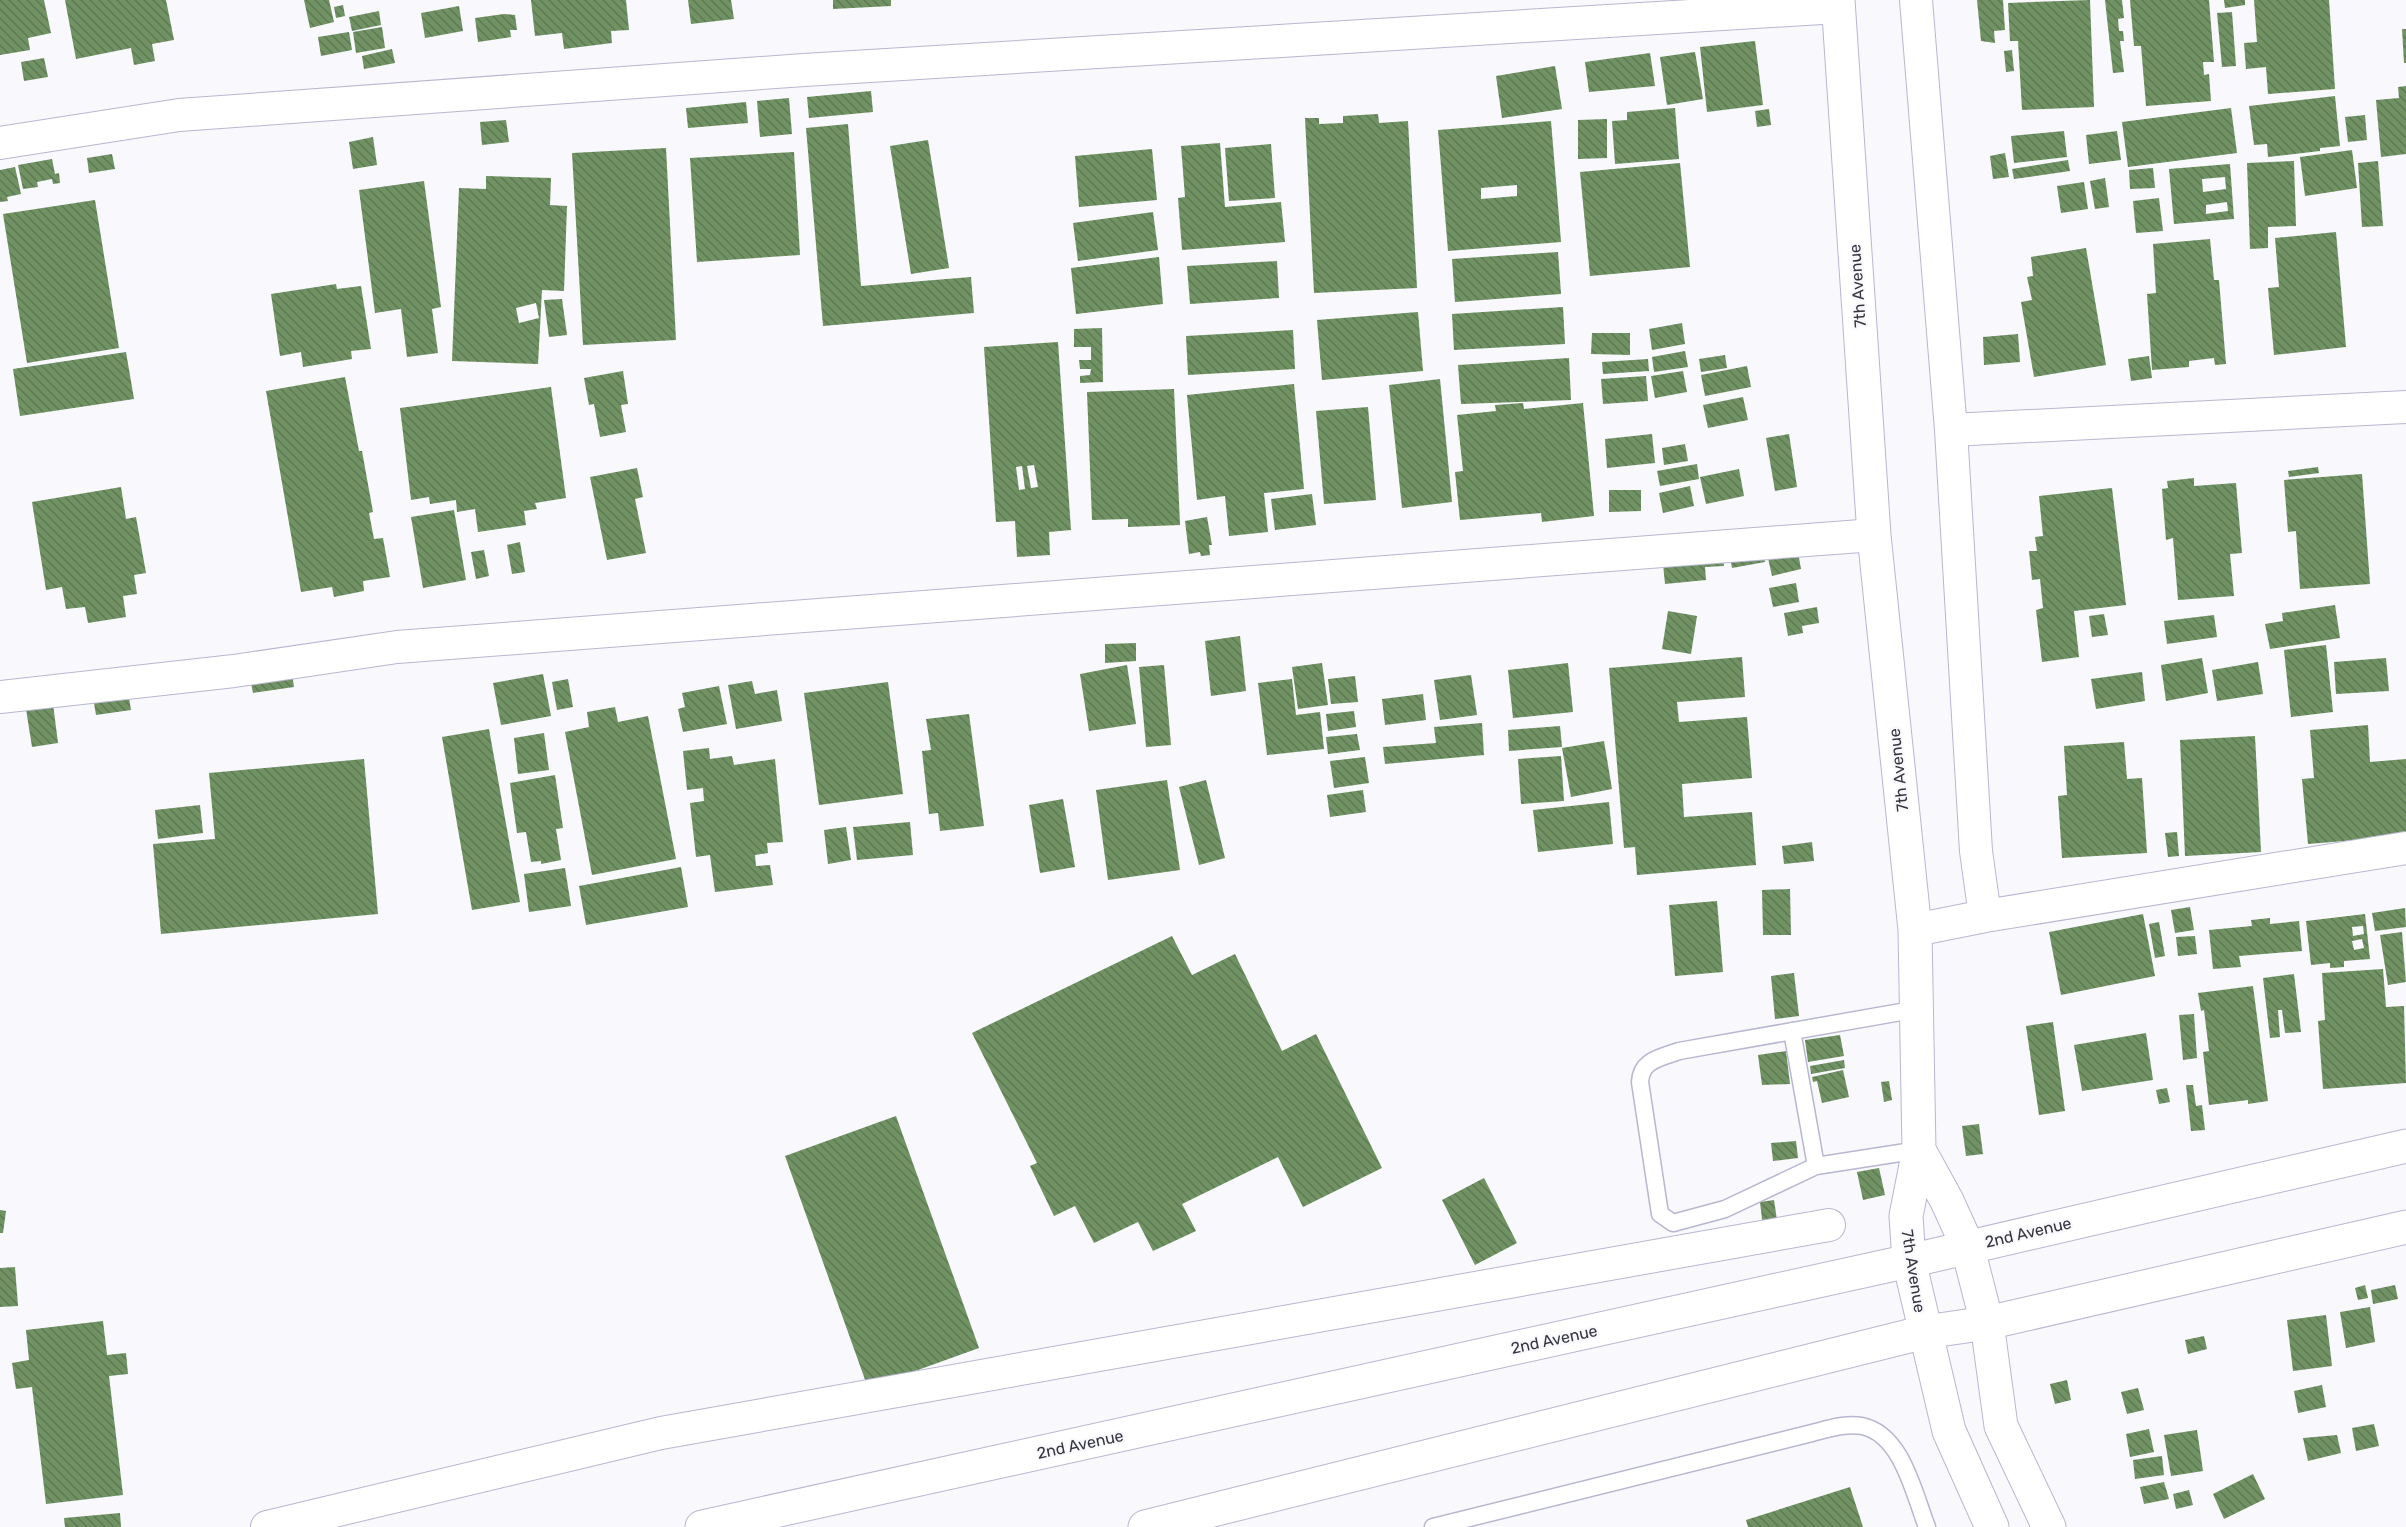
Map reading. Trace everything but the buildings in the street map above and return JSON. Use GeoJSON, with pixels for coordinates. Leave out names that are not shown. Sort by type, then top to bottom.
{"type":"FeatureCollection","features":[{"type":"Feature","properties":{"kind":"street"},"geometry":{"type":"LineString","coordinates":[[1916,0],[1951,430],[1976,850],[1985,916]]}},
{"type":"Feature","properties":{"kind":"street"},"geometry":{"type":"LineString","coordinates":[[0,143],[191,114],[792,71],[1838,4]]}},
{"type":"Feature","properties":{"kind":"street","name":"7th Avenue"},"geometry":{"type":"LineString","coordinates":[[1838,4],[1875,536],[1915,930],[1919,1150],[1906,1216],[1909,1261],[1949,1431],[1992,1527]]}},
{"type":"Feature","properties":{"kind":"street"},"geometry":{"type":"LineString","coordinates":[[1951,430],[2406,406]]}},
{"type":"Feature","properties":{"kind":"street"},"geometry":{"type":"LineString","coordinates":[[0,698],[234,671],[397,647],[1875,536]]}},
{"type":"Feature","properties":{"kind":"street"},"geometry":{"type":"LineString","coordinates":[[1915,930],[1985,916],[2406,848]]}},
{"type":"Feature","properties":{"kind":"street","name":"2nd Avenue"},"geometry":{"type":"LineString","coordinates":[[702,1527],[1909,1261],[1967,1245],[2406,1146]]}},
{"type":"Feature","properties":{"kind":"street"},"geometry":{"type":"LineString","coordinates":[[1919,1150],[1947,1201],[1967,1245],[1987,1323],[2001,1426],[2049,1527]]}},
{"type":"Feature","properties":{"kind":"street"},"geometry":{"type":"LineString","coordinates":[[267,1527],[661,1433],[1675,1237],[1829,1225]]}},
{"type":"Feature","properties":{"kind":"street"},"geometry":{"type":"LineString","coordinates":[[1145,1527],[1925,1332],[1987,1323],[2406,1227]]}},
{"type":"Feature","properties":{"kind":"lane"},"geometry":{"type":"LineString","coordinates":[[1917,1009],[1678,1051],[1648,1062],[1641,1070],[1660,1214],[1675,1237],[1725,1209],[1816,1166],[1919,1150]]}},
{"type":"Feature","properties":{"kind":"lane"},"geometry":{"type":"LineString","coordinates":[[1792,1031],[1816,1166]]}},
{"type":"Feature","properties":{"kind":"lane"},"geometry":{"type":"LineString","coordinates":[[1433,1527],[1812,1433],[1839,1427],[1861,1426],[1876,1431],[1890,1442],[1927,1527]]}}]}
